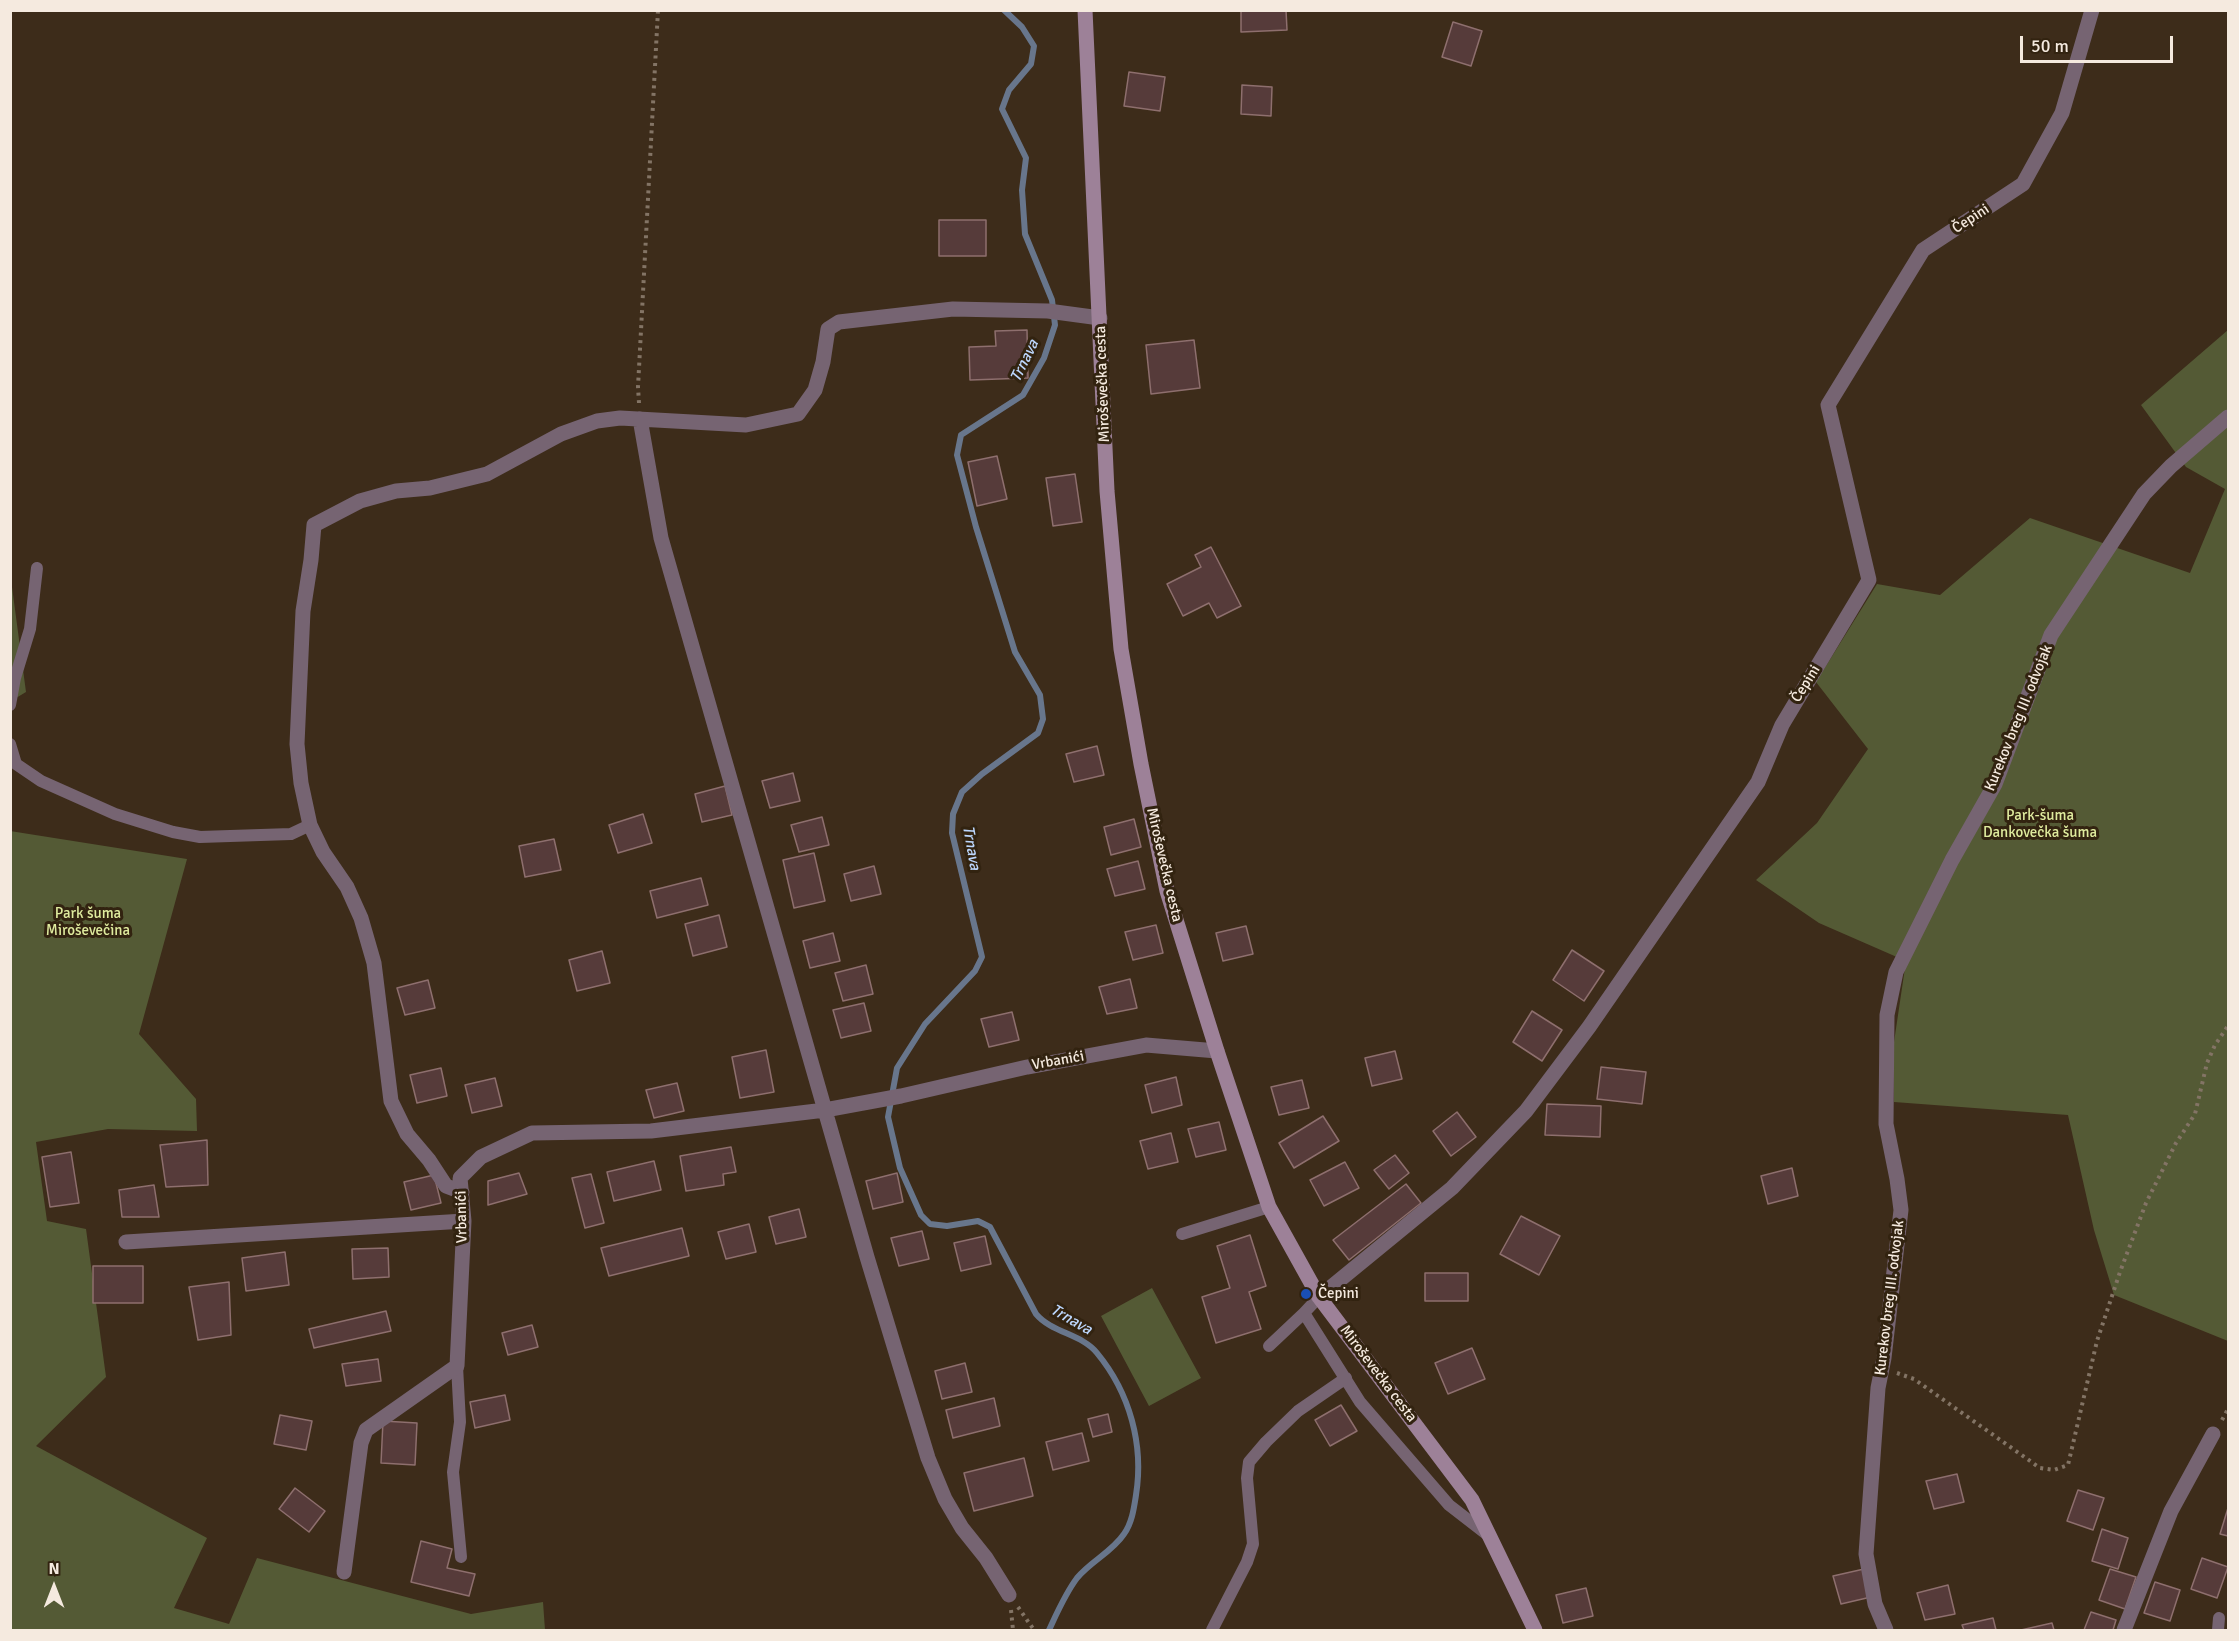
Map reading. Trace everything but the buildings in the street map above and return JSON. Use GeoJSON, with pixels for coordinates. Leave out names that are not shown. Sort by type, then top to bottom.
{"type":"FeatureCollection","features":[{"type":"Feature","properties":{"kind":"main road","name":"Miroševečka cesta"},"geometry":{"type":"LineString","coordinates":[[1085,10],[1107,491],[1121,649],[1141,764],[1167,891],[1269,1207],[1319,1297],[1472,1500],[1535,1630]]}},
{"type":"Feature","properties":{"kind":"street","name":"Čepini"},"geometry":{"type":"LineString","coordinates":[[1319,1297],[1452,1188],[1526,1111],[1589,1027],[1758,782],[1782,725],[1869,580],[1828,405],[1923,250],[2023,184],[2062,113],[2092,10]]}},
{"type":"Feature","properties":{"kind":"street"},"geometry":{"type":"LineString","coordinates":[[462,1192],[446,1186],[429,1160],[407,1134],[392,1101],[374,963],[360,918],[347,887],[323,852],[310,825],[301,783],[297,744],[303,611],[314,525],[360,501],[396,491],[430,488],[487,474],[561,434],[597,421],[620,418],[746,424],[770,422],[798,414],[815,390],[823,362],[828,329],[839,322],[953,309],[1055,312],[1100,318]]}},
{"type":"Feature","properties":{"kind":"street","name":"Kurekov breg III. odvojak"},"geometry":{"type":"LineString","coordinates":[[1886,1630],[1875,1604],[1866,1554],[1878,1388],[1896,1269],[1900,1210],[1897,1179],[1886,1124],[1887,1015],[1896,972],[1952,860],[1995,784],[2051,635],[2144,494],[2171,466],[2229,417]]}},
{"type":"Feature","properties":{"kind":"street"},"geometry":{"type":"LineString","coordinates":[[640,419],[661,538],[867,1257],[928,1458],[945,1499],[962,1528],[986,1558],[1009,1594]]}},
{"type":"Feature","properties":{"kind":"street","name":"Vrbanići"},"geometry":{"type":"LineString","coordinates":[[457,1366],[464,1221],[460,1178],[481,1157],[532,1133],[651,1131],[825,1110],[901,1096],[1027,1067],[1146,1045],[1217,1051]]}},
{"type":"Feature","properties":{"kind":"street"},"geometry":{"type":"LineString","coordinates":[[126,1242],[464,1221]]}},
{"type":"Feature","properties":{"kind":"street"},"geometry":{"type":"LineString","coordinates":[[344,1572],[362,1443],[366,1430],[457,1366]]}},
{"type":"Feature","properties":{"kind":"street"},"geometry":{"type":"LineString","coordinates":[[2124,1630],[2170,1511],[2213,1434]]}},
{"type":"Feature","properties":{"kind":"lane"},"geometry":{"type":"LineString","coordinates":[[10,705],[15,678],[30,629],[37,568]]}},
{"type":"Feature","properties":{"kind":"lane"},"geometry":{"type":"LineString","coordinates":[[10,744],[16,764],[40,781],[115,814],[173,832],[200,837],[291,834],[310,825]]}},
{"type":"Feature","properties":{"kind":"lane"},"geometry":{"type":"LineString","coordinates":[[1182,1234],[1269,1207]]}},
{"type":"Feature","properties":{"kind":"lane"},"geometry":{"type":"LineString","coordinates":[[1269,1346],[1319,1297]]}},
{"type":"Feature","properties":{"kind":"lane"},"geometry":{"type":"LineString","coordinates":[[1304,1313],[1360,1402],[1449,1504],[1490,1538]]}},
{"type":"Feature","properties":{"kind":"lane"},"geometry":{"type":"LineString","coordinates":[[457,1366],[460,1422],[453,1472],[461,1557]]}},
{"type":"Feature","properties":{"kind":"lane"},"geometry":{"type":"LineString","coordinates":[[1212,1630],[1247,1562],[1252,1544],[1247,1478],[1250,1462],[1266,1442],[1298,1411],[1346,1378]]}},
{"type":"Feature","properties":{"kind":"path"},"geometry":{"type":"LineString","coordinates":[[640,419],[638,387],[658,10]]}},
{"type":"Feature","properties":{"kind":"path"},"geometry":{"type":"LineString","coordinates":[[1882,1368],[1914,1379],[2040,1468],[2054,1470],[2068,1465],[2097,1341],[2120,1272],[2146,1203],[2176,1143],[2195,1114],[2207,1063],[2215,1045],[2229,1026]]}},
{"type":"Feature","properties":{"kind":"path"},"geometry":{"type":"LineString","coordinates":[[1009,1594],[1034,1630]]}},
{"type":"Feature","properties":{"kind":"green space","name":"Park-šuma Dankovečka šuma"},"geometry":{"type":"Polygon","coordinates":[[[2228,330],[2228,1341],[2114,1295],[2094,1230],[2068,1115],[1894,1102],[1894,1042],[1906,961],[1819,923],[1756,880],[1817,823],[1868,749],[1816,682],[1877,584],[1940,595],[2030,518],[2190,573],[2225,489],[2186,467],[2141,405],[2228,330]]]}},
{"type":"Feature","properties":{"kind":"green space"},"geometry":{"type":"Polygon","coordinates":[[[10,572],[26,692],[11,701],[10,701],[10,572]]]}},
{"type":"Feature","properties":{"kind":"green space","name":"Park šuma Miroševečina"},"geometry":{"type":"Polygon","coordinates":[[[10,831],[187,859],[139,1034],[196,1099],[197,1131],[108,1129],[36,1142],[47,1221],[86,1229],[106,1377],[36,1446],[207,1538],[174,1608],[229,1624],[257,1558],[471,1614],[543,1602],[545,1630],[11,1630],[10,831]]]}},
{"type":"Feature","properties":{"kind":"green space"},"geometry":{"type":"Polygon","coordinates":[[[1152,1288],[1201,1378],[1149,1406],[1101,1316],[1152,1288]]]}},
{"type":"Feature","properties":{"kind":"waterway","name":"Trnava"},"geometry":{"type":"LineString","coordinates":[[1004,10],[1022,27],[1034,46],[1031,64],[1009,90],[1002,109],[1026,158],[1022,190],[1025,234],[1052,300],[1055,325],[1044,358],[1023,395],[961,435],[957,455],[976,527],[1015,652],[1040,695],[1043,719],[1038,733],[982,774],[962,792],[953,814],[952,833],[982,957],[975,971],[925,1024],[897,1068],[888,1117],[900,1168],[921,1215],[930,1224],[947,1226],[978,1221],[990,1227],[1036,1314],[1050,1325],[1091,1347],[1097,1353],[1118,1385],[1132,1420],[1138,1457],[1138,1476],[1129,1525],[1114,1546],[1077,1578],[1049,1630]]}},
{"type":"Feature","properties":{"kind":"place","name":"Čepini"},"geometry":{"type":"Point","coordinates":[1306,1294]}}]}
